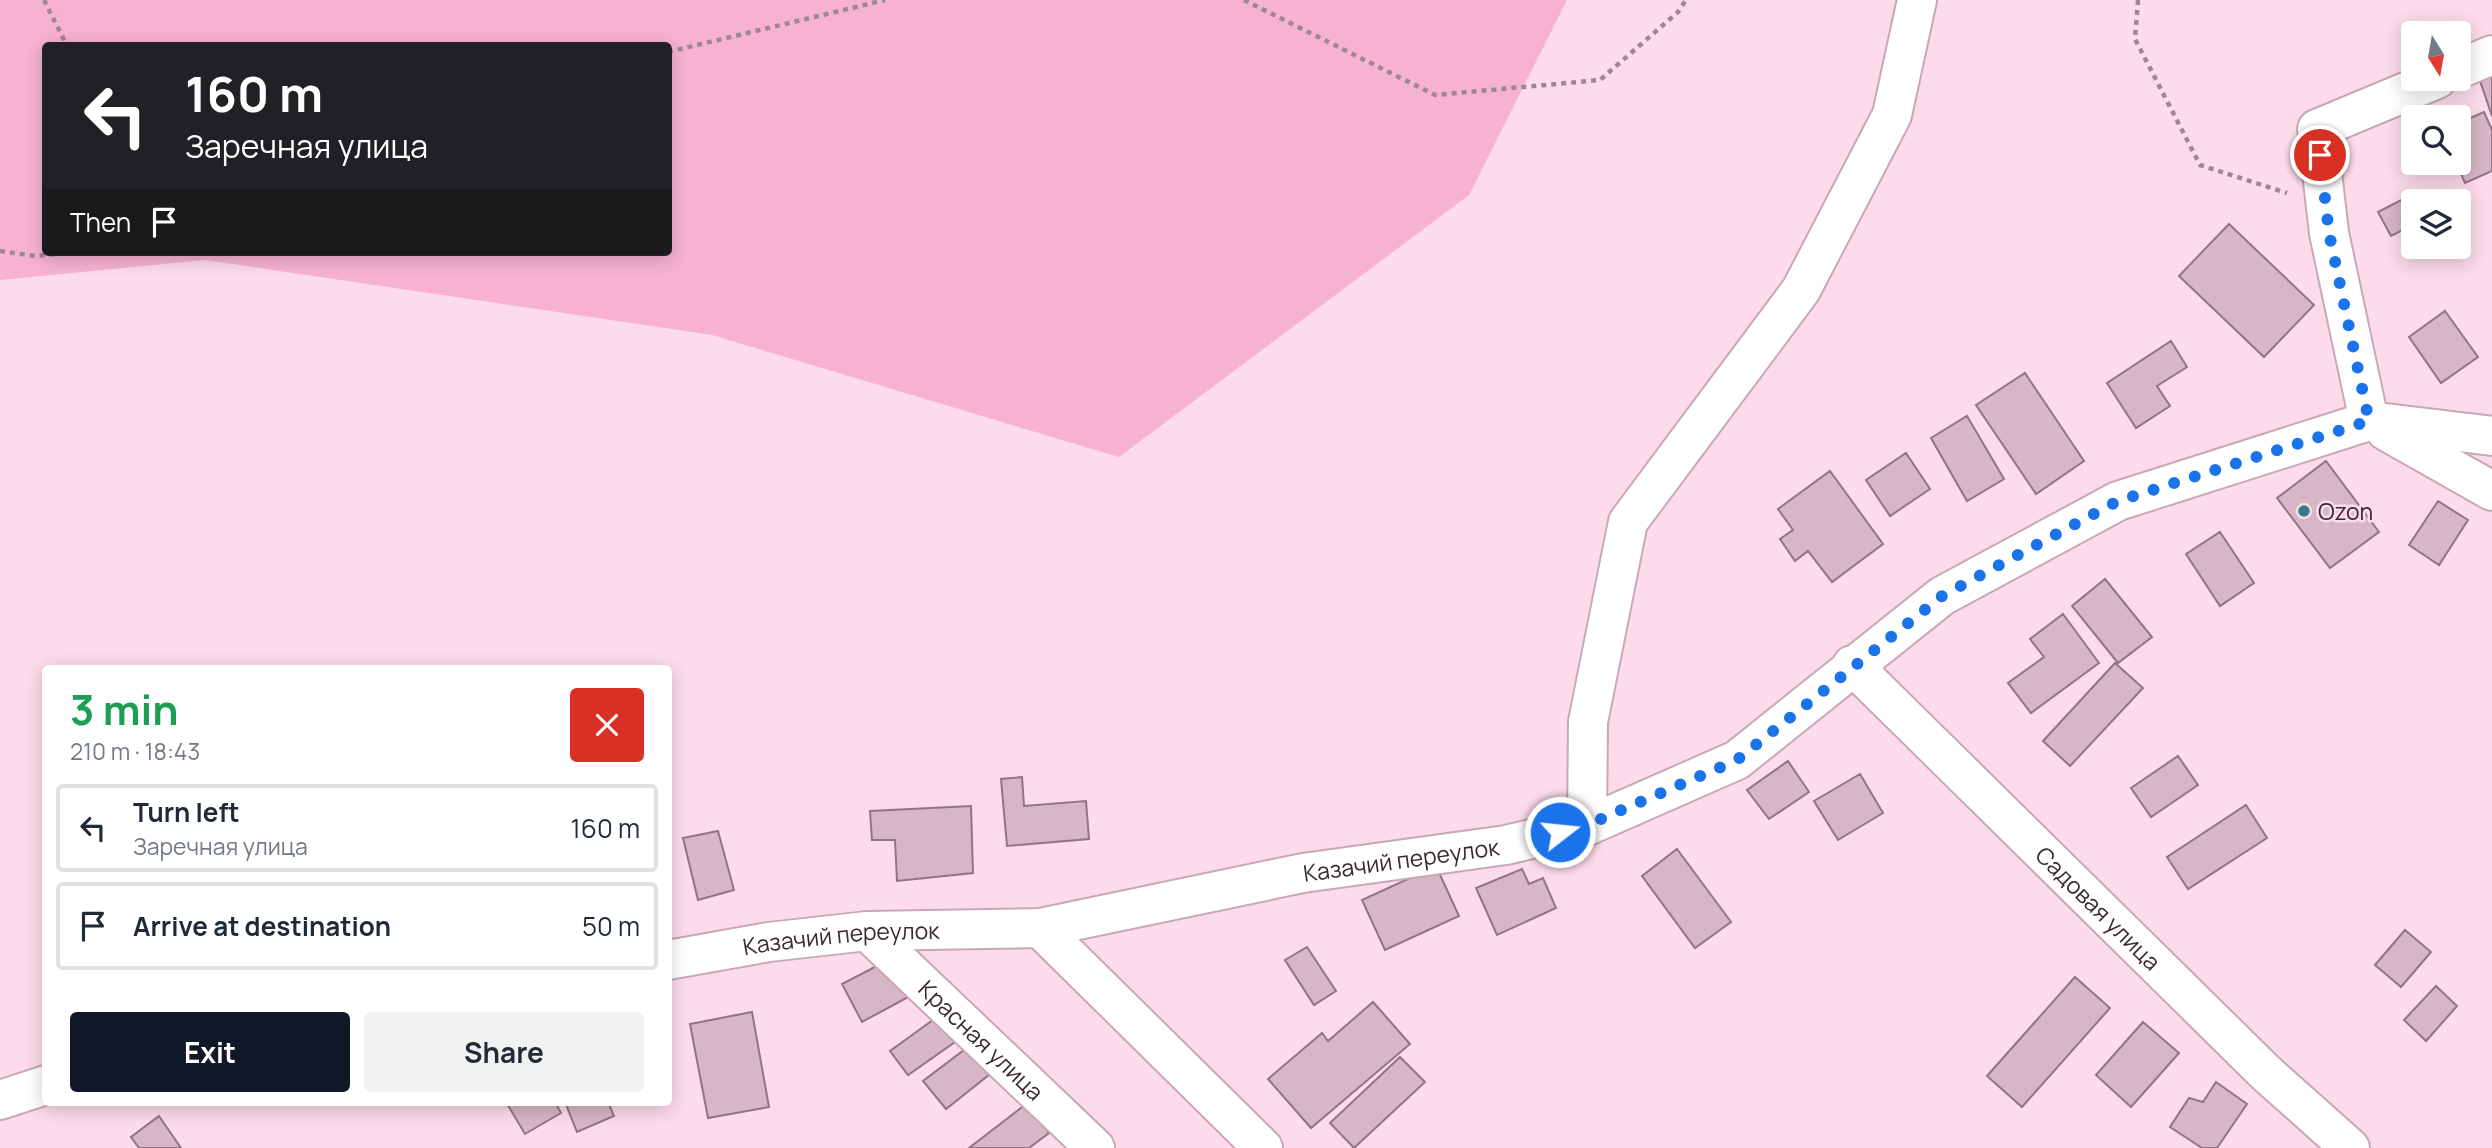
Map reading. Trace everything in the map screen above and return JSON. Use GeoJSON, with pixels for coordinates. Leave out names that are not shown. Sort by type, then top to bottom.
{"type":"FeatureCollection","features":[{"type":"Feature","properties":{"kind":"street"},"geometry":{"type":"LineString","coordinates":[[1587,825],[1588,722],[1628,522],[1801,290],[1892,116],[1917,0]]}},
{"type":"Feature","properties":{"kind":"street"},"geometry":{"type":"LineString","coordinates":[[2471,64],[2492,55]]}},
{"type":"Feature","properties":{"kind":"street"},"geometry":{"type":"LineString","coordinates":[[2408,91],[2317,129],[2329,233],[2369,421],[2492,491]]}},
{"type":"Feature","properties":{"kind":"street"},"geometry":{"type":"LineString","coordinates":[[2369,421],[2492,436]]}},
{"type":"Feature","properties":{"kind":"street","name":"Казачий переулок"},"geometry":{"type":"LineString","coordinates":[[672,959],[769,942],[867,931],[1040,928],[1303,873],[1506,845],[1587,825],[1737,760],[1852,665],[1942,596],[2118,501],[2369,421]]}},
{"type":"Feature","properties":{"kind":"street","name":"Садовая улица"},"geometry":{"type":"LineString","coordinates":[[1852,665],[2266,1073],[2350,1148]]}},
{"type":"Feature","properties":{"kind":"street"},"geometry":{"type":"LineString","coordinates":[[1040,928],[1263,1148]]}},
{"type":"Feature","properties":{"kind":"street","name":"Красная улица"},"geometry":{"type":"LineString","coordinates":[[867,931],[1095,1148]]}},
{"type":"Feature","properties":{"kind":"street"},"geometry":{"type":"LineString","coordinates":[[0,1100],[42,1086]]}},
{"type":"Feature","properties":{"kind":"path"},"geometry":{"type":"LineString","coordinates":[[44,0],[65,42]]}},
{"type":"Feature","properties":{"kind":"path"},"geometry":{"type":"LineString","coordinates":[[672,50],[885,0]]}},
{"type":"Feature","properties":{"kind":"path"},"geometry":{"type":"LineString","coordinates":[[1244,0],[1435,94],[1600,80],[1678,12],[1686,0]]}},
{"type":"Feature","properties":{"kind":"path"},"geometry":{"type":"LineString","coordinates":[[2138,0],[2135,39],[2200,165],[2313,201],[2329,233]]}},
{"type":"Feature","properties":{"kind":"path"},"geometry":{"type":"LineString","coordinates":[[0,251],[42,255]]}},
{"type":"Feature","properties":{"kind":"shaded area"},"geometry":{"type":"Polygon","coordinates":[[[0,0],[1567,0],[1469,195],[1119,457],[712,335],[205,260],[0,280],[0,0]]]}},
{"type":"Feature","properties":{"kind":"building"},"geometry":{"type":"Polygon","coordinates":[[[2492,70],[2492,116],[2478,75],[2492,70]]]}},
{"type":"Feature","properties":{"kind":"building"},"geometry":{"type":"Polygon","coordinates":[[[2484,112],[2492,130],[2492,171],[2465,183],[2461,175],[2471,175],[2471,118],[2484,112]]]}},
{"type":"Feature","properties":{"kind":"building"},"geometry":{"type":"Polygon","coordinates":[[[2401,200],[2401,231],[2391,236],[2378,212],[2401,200]]]}},
{"type":"Feature","properties":{"kind":"building"},"geometry":{"type":"Polygon","coordinates":[[[2229,224],[2314,305],[2264,357],[2179,276],[2229,224]]]}},
{"type":"Feature","properties":{"kind":"building"},"geometry":{"type":"Polygon","coordinates":[[[2445,311],[2478,357],[2441,383],[2409,337],[2445,311]]]}},
{"type":"Feature","properties":{"kind":"building"},"geometry":{"type":"Polygon","coordinates":[[[2171,341],[2187,367],[2157,386],[2170,406],[2136,428],[2107,383],[2171,341]]]}},
{"type":"Feature","properties":{"kind":"building"},"geometry":{"type":"Polygon","coordinates":[[[2025,373],[2084,461],[2036,494],[1976,405],[2025,373]]]}},
{"type":"Feature","properties":{"kind":"building"},"geometry":{"type":"Polygon","coordinates":[[[1967,416],[2004,479],[1967,501],[1931,438],[1967,416]]]}},
{"type":"Feature","properties":{"kind":"building"},"geometry":{"type":"Polygon","coordinates":[[[1906,453],[1930,489],[1890,516],[1866,480],[1906,453]]]}},
{"type":"Feature","properties":{"kind":"building"},"geometry":{"type":"Polygon","coordinates":[[[2326,461],[2379,532],[2330,568],[2277,498],[2326,461]]]}},
{"type":"Feature","properties":{"kind":"building"},"geometry":{"type":"Polygon","coordinates":[[[1830,471],[1883,544],[1832,582],[1808,551],[1795,561],[1780,539],[1793,530],[1778,509],[1830,471]]]}},
{"type":"Feature","properties":{"kind":"building"},"geometry":{"type":"Polygon","coordinates":[[[2438,501],[2468,520],[2439,565],[2409,545],[2438,501]]]}},
{"type":"Feature","properties":{"kind":"building"},"geometry":{"type":"Polygon","coordinates":[[[2220,532],[2254,583],[2220,606],[2186,554],[2220,532]]]}},
{"type":"Feature","properties":{"kind":"building"},"geometry":{"type":"Polygon","coordinates":[[[2105,579],[2152,637],[2118,663],[2072,606],[2105,579]]]}},
{"type":"Feature","properties":{"kind":"building"},"geometry":{"type":"Polygon","coordinates":[[[2063,614],[2099,663],[2031,713],[2008,683],[2044,657],[2030,639],[2063,614]]]}},
{"type":"Feature","properties":{"kind":"building"},"geometry":{"type":"Polygon","coordinates":[[[2115,663],[2143,688],[2070,766],[2043,741],[2115,663]]]}},
{"type":"Feature","properties":{"kind":"building"},"geometry":{"type":"Polygon","coordinates":[[[2178,756],[2198,785],[2151,817],[2131,788],[2178,756]]]}},
{"type":"Feature","properties":{"kind":"building"},"geometry":{"type":"Polygon","coordinates":[[[1788,761],[1809,792],[1769,819],[1747,790],[1788,761]]]}},
{"type":"Feature","properties":{"kind":"building"},"geometry":{"type":"Polygon","coordinates":[[[1860,774],[1883,813],[1838,840],[1814,801],[1860,774]]]}},
{"type":"Feature","properties":{"kind":"building"},"geometry":{"type":"Polygon","coordinates":[[[1022,777],[1024,806],[1086,801],[1089,839],[1007,846],[1001,779],[1022,777]]]}},
{"type":"Feature","properties":{"kind":"building"},"geometry":{"type":"Polygon","coordinates":[[[2246,805],[2267,838],[2188,889],[2167,857],[2246,805]]]}},
{"type":"Feature","properties":{"kind":"building"},"geometry":{"type":"Polygon","coordinates":[[[971,806],[973,873],[897,881],[895,840],[872,840],[870,811],[971,806]]]}},
{"type":"Feature","properties":{"kind":"building"},"geometry":{"type":"Polygon","coordinates":[[[718,831],[734,890],[698,900],[683,838],[718,831]]]}},
{"type":"Feature","properties":{"kind":"building"},"geometry":{"type":"Polygon","coordinates":[[[1677,849],[1731,922],[1695,948],[1642,876],[1677,849]]]}},
{"type":"Feature","properties":{"kind":"building"},"geometry":{"type":"Polygon","coordinates":[[[1436,866],[1459,916],[1385,950],[1362,900],[1436,866]]]}},
{"type":"Feature","properties":{"kind":"building"},"geometry":{"type":"Polygon","coordinates":[[[1522,869],[1529,884],[1543,878],[1556,908],[1497,935],[1476,888],[1522,869]]]}},
{"type":"Feature","properties":{"kind":"building"},"geometry":{"type":"Polygon","coordinates":[[[2405,930],[2431,952],[2401,987],[2375,965],[2405,930]]]}},
{"type":"Feature","properties":{"kind":"building"},"geometry":{"type":"Polygon","coordinates":[[[1307,947],[1336,991],[1314,1005],[1285,960],[1307,947]]]}},
{"type":"Feature","properties":{"kind":"building"},"geometry":{"type":"Polygon","coordinates":[[[890,959],[910,996],[862,1022],[842,984],[890,959]]]}},
{"type":"Feature","properties":{"kind":"building"},"geometry":{"type":"Polygon","coordinates":[[[2075,977],[2110,1008],[2022,1107],[1987,1076],[2075,977]]]}},
{"type":"Feature","properties":{"kind":"building"},"geometry":{"type":"Polygon","coordinates":[[[2436,986],[2457,1006],[2426,1041],[2404,1020],[2436,986]]]}},
{"type":"Feature","properties":{"kind":"building"},"geometry":{"type":"Polygon","coordinates":[[[1373,1002],[1410,1044],[1311,1128],[1268,1079],[1322,1033],[1328,1041],[1373,1002]]]}},
{"type":"Feature","properties":{"kind":"building"},"geometry":{"type":"Polygon","coordinates":[[[752,1012],[769,1107],[708,1118],[690,1024],[752,1012]]]}},
{"type":"Feature","properties":{"kind":"building"},"geometry":{"type":"Polygon","coordinates":[[[937,1017],[955,1042],[908,1075],[890,1051],[937,1017]]]}},
{"type":"Feature","properties":{"kind":"building"},"geometry":{"type":"Polygon","coordinates":[[[2143,1022],[2179,1053],[2131,1107],[2096,1075],[2143,1022]]]}},
{"type":"Feature","properties":{"kind":"building"},"geometry":{"type":"Polygon","coordinates":[[[968,1047],[990,1074],[946,1109],[923,1081],[968,1047]]]}},
{"type":"Feature","properties":{"kind":"building"},"geometry":{"type":"Polygon","coordinates":[[[1400,1057],[1425,1082],[1354,1148],[1330,1123],[1400,1057]]]}},
{"type":"Feature","properties":{"kind":"building"},"geometry":{"type":"Polygon","coordinates":[[[2216,1082],[2247,1104],[2217,1148],[2202,1148],[2170,1127],[2189,1098],[2203,1102],[2216,1082]]]}},
{"type":"Feature","properties":{"kind":"building"},"geometry":{"type":"Polygon","coordinates":[[[1026,1104],[1049,1133],[1029,1148],[969,1148],[1026,1104]]]}},
{"type":"Feature","properties":{"kind":"building"},"geometry":{"type":"Polygon","coordinates":[[[508,1106],[557,1106],[561,1113],[525,1134],[508,1106]]]}},
{"type":"Feature","properties":{"kind":"building"},"geometry":{"type":"Polygon","coordinates":[[[567,1106],[610,1106],[614,1116],[577,1132],[567,1106]]]}},
{"type":"Feature","properties":{"kind":"building"},"geometry":{"type":"Polygon","coordinates":[[[159,1116],[181,1148],[139,1148],[131,1137],[159,1116]]]}},
{"type":"Feature","properties":{"kind":"place","name":"Ozon"},"geometry":{"type":"Point","coordinates":[2304,511]}},
{"type":"Feature","properties":{"kind":"route"},"geometry":{"type":"LineString","coordinates":[[1560,832],[1587,825],[1737,760],[1852,665],[1942,596],[2118,501],[2369,421],[2329,233],[2320,155]]}}]}
